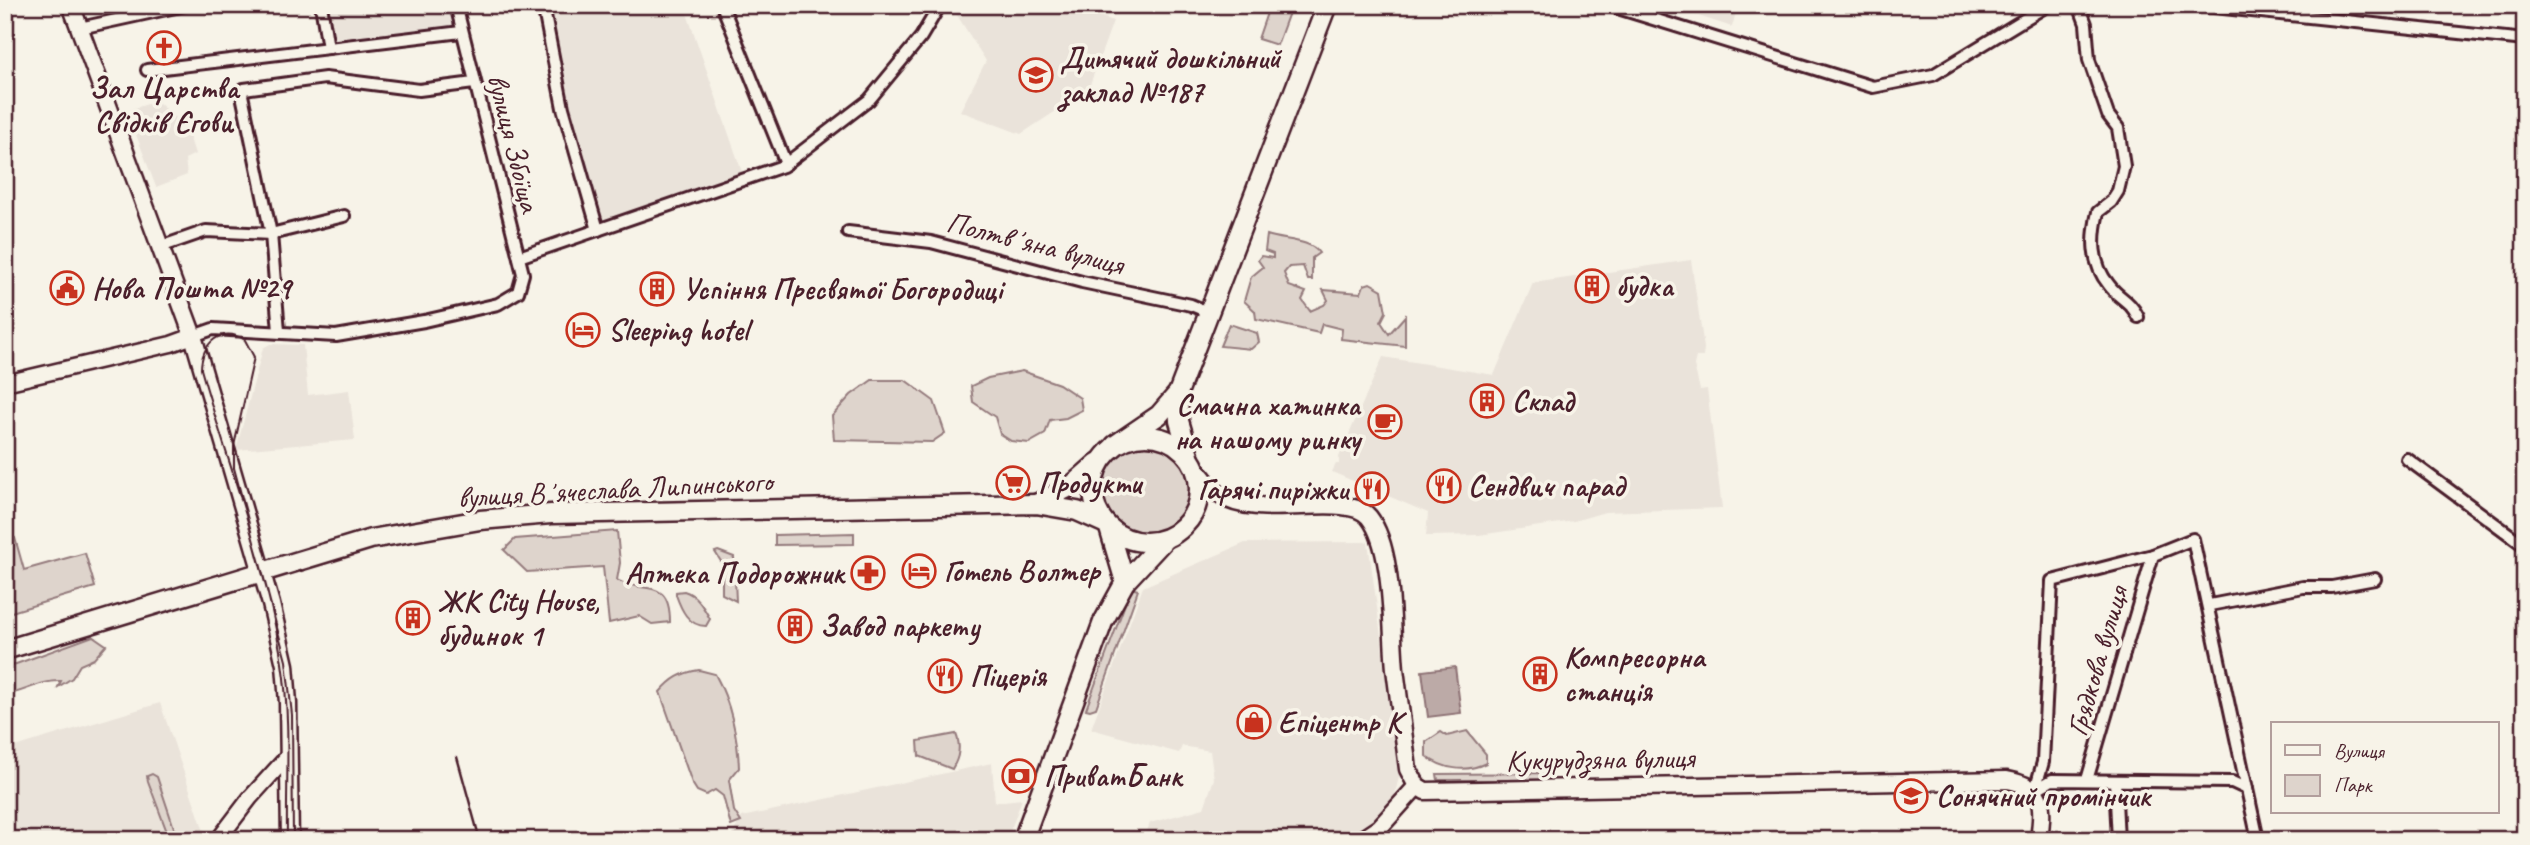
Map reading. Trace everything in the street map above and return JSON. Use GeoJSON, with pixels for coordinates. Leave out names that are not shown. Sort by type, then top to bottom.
{"type":"FeatureCollection","features":[{"type":"Feature","properties":{"kind":"main road"},"geometry":{"type":"LineString","coordinates":[[71,5],[193,336],[261,570],[285,665],[290,840]]}},
{"type":"Feature","properties":{"kind":"main road"},"geometry":{"type":"LineString","coordinates":[[1023,840],[1103,622],[1125,582],[1165,539],[1183,528],[1196,506],[1199,493],[1179,421],[1178,393],[1327,5]]}},
{"type":"Feature","properties":{"kind":"main road","name":"вулиця Вʼячеслава Липинського"},"geometry":{"type":"LineString","coordinates":[[1036,504],[1070,487],[1108,452],[1159,415],[1178,393]]}},
{"type":"Feature","properties":{"kind":"main road"},"geometry":{"type":"LineString","coordinates":[[1125,582],[1107,526],[1098,514],[1092,491],[1093,480],[1108,452],[1138,436],[1162,438],[1183,451],[1221,496],[1239,503],[1259,508],[1345,506],[1360,508],[1369,517],[1384,553],[1408,769],[1417,786],[1379,828],[1361,840]]}},
{"type":"Feature","properties":{"kind":"main road","name":"вулиця Вʼячеслава Липинського"},"geometry":{"type":"LineString","coordinates":[[5,650],[261,570],[371,539],[480,520],[563,513],[1036,504],[1077,511],[1107,526]]}},
{"type":"Feature","properties":{"kind":"main road"},"geometry":{"type":"LineString","coordinates":[[1107,526],[1130,540],[1153,542],[1165,539]]}},
{"type":"Feature","properties":{"kind":"main road","name":"Кукурудзяна вулиця"},"geometry":{"type":"LineString","coordinates":[[1417,786],[1435,792],[1562,787],[2007,780],[2024,783],[2035,790]]}},
{"type":"Feature","properties":{"kind":"main road"},"geometry":{"type":"LineString","coordinates":[[2035,790],[2041,804],[2039,840]]}},
{"type":"Feature","properties":{"kind":"street"},"geometry":{"type":"LineString","coordinates":[[80,28],[185,5]]}},
{"type":"Feature","properties":{"kind":"street"},"geometry":{"type":"LineString","coordinates":[[321,5],[328,48]]}},
{"type":"Feature","properties":{"kind":"street","name":"вулиця Збоїща"},"geometry":{"type":"LineString","coordinates":[[279,331],[335,336],[424,321],[498,304],[518,292],[523,274],[456,5]]}},
{"type":"Feature","properties":{"kind":"street"},"geometry":{"type":"LineString","coordinates":[[543,5],[563,108],[598,230]]}},
{"type":"Feature","properties":{"kind":"street"},"geometry":{"type":"LineString","coordinates":[[722,5],[786,164]]}},
{"type":"Feature","properties":{"kind":"street"},"geometry":{"type":"LineString","coordinates":[[519,257],[765,174],[803,154],[869,100],[921,37],[940,5]]}},
{"type":"Feature","properties":{"kind":"street"},"geometry":{"type":"LineString","coordinates":[[1608,5],[1873,87],[1933,75],[2048,5]]}},
{"type":"Feature","properties":{"kind":"street"},"geometry":{"type":"LineString","coordinates":[[2079,5],[2086,24],[2089,60],[2108,115],[2118,128],[2124,166],[2118,191],[2098,212],[2092,247],[2109,286],[2131,303],[2138,317]]}},
{"type":"Feature","properties":{"kind":"street"},"geometry":{"type":"LineString","coordinates":[[2195,5],[2525,40]]}},
{"type":"Feature","properties":{"kind":"street"},"geometry":{"type":"LineString","coordinates":[[148,70],[461,33]]}},
{"type":"Feature","properties":{"kind":"street"},"geometry":{"type":"LineString","coordinates":[[5,383],[171,344],[213,329],[279,331],[271,234],[242,95],[244,89],[325,78],[419,90],[474,83]]}},
{"type":"Feature","properties":{"kind":"street"},"geometry":{"type":"LineString","coordinates":[[160,247],[206,231],[271,234],[344,216]]}},
{"type":"Feature","properties":{"kind":"street","name":"Полтвʼяна вулиця"},"geometry":{"type":"LineString","coordinates":[[848,232],[931,242],[1083,282],[1191,305],[1208,312]]}},
{"type":"Feature","properties":{"kind":"street"},"geometry":{"type":"LineString","coordinates":[[2407,459],[2525,546]]}},
{"type":"Feature","properties":{"kind":"street"},"geometry":{"type":"LineString","coordinates":[[2035,790],[2043,762],[2052,581],[2153,555],[2193,539],[2210,605],[2258,840]]}},
{"type":"Feature","properties":{"kind":"street","name":"Грядкова вулиця"},"geometry":{"type":"LineString","coordinates":[[2087,780],[2153,555]]}},
{"type":"Feature","properties":{"kind":"street"},"geometry":{"type":"LineString","coordinates":[[2210,605],[2303,587],[2332,587],[2375,579]]}},
{"type":"Feature","properties":{"kind":"street"},"geometry":{"type":"LineString","coordinates":[[218,840],[250,798],[288,756]]}},
{"type":"Feature","properties":{"kind":"street"},"geometry":{"type":"LineString","coordinates":[[2035,790],[2052,780],[2232,782],[2247,789]]}},
{"type":"Feature","properties":{"kind":"street"},"geometry":{"type":"LineString","coordinates":[[2115,780],[2118,840]]}},
{"type":"Feature","properties":{"kind":"shaded area"},"geometry":{"type":"Polygon","coordinates":[[[327,5],[452,5],[455,31],[334,46],[327,5]]]}},
{"type":"Feature","properties":{"kind":"shaded area"},"geometry":{"type":"Polygon","coordinates":[[[548,5],[684,5],[742,172],[601,223],[563,85],[548,5]]]}},
{"type":"Feature","properties":{"kind":"shaded area","name":"Дитячий дошкільний заклад №187"},"geometry":{"type":"Polygon","coordinates":[[[960,5],[1070,5],[1113,21],[1088,90],[1021,134],[960,111],[986,61],[955,12],[960,5]]]}},
{"type":"Feature","properties":{"kind":"shaded area"},"geometry":{"type":"Polygon","coordinates":[[[1665,5],[1738,5],[1732,27],[1665,5]]]}},
{"type":"Feature","properties":{"kind":"shaded area"},"geometry":{"type":"Polygon","coordinates":[[[157,101],[187,129],[195,154],[185,159],[187,175],[156,187],[129,116],[132,109],[157,101]]]}},
{"type":"Feature","properties":{"kind":"shaded area"},"geometry":{"type":"Polygon","coordinates":[[[1691,260],[1704,348],[1703,357],[1696,357],[1694,365],[1700,390],[1707,389],[1722,508],[1605,512],[1574,521],[1479,535],[1426,536],[1428,513],[1332,472],[1336,464],[1339,464],[1339,457],[1383,357],[1494,375],[1533,283],[1691,260]]]}},
{"type":"Feature","properties":{"kind":"shaded area"},"geometry":{"type":"Polygon","coordinates":[[[270,344],[303,345],[308,395],[349,390],[355,440],[236,450],[263,348],[270,344]]]}},
{"type":"Feature","properties":{"kind":"shaded area","name":"Епіцентр К"},"geometry":{"type":"Polygon","coordinates":[[[1368,542],[1400,773],[1391,810],[1343,840],[1144,840],[1150,823],[1204,808],[1214,779],[1210,751],[1182,746],[1179,753],[1091,729],[1143,587],[1245,543],[1368,542]]]}},
{"type":"Feature","properties":{"kind":"shaded area"},"geometry":{"type":"Polygon","coordinates":[[[1455,667],[1461,713],[1428,717],[1422,671],[1455,667]]]}},
{"type":"Feature","properties":{"kind":"shaded area"},"geometry":{"type":"Polygon","coordinates":[[[160,703],[206,837],[204,840],[5,840],[5,750],[160,703]]]}},
{"type":"Feature","properties":{"kind":"shaded area"},"geometry":{"type":"Polygon","coordinates":[[[992,763],[995,802],[1022,799],[1007,840],[729,840],[742,817],[992,763]]]}},
{"type":"Feature","properties":{"kind":"green space"},"geometry":{"type":"Polygon","coordinates":[[[1269,7],[1291,7],[1277,45],[1258,39],[1269,7]]]}},
{"type":"Feature","properties":{"kind":"green space"},"geometry":{"type":"Polygon","coordinates":[[[1267,235],[1309,245],[1319,253],[1312,258],[1312,280],[1308,280],[1303,266],[1289,267],[1284,273],[1289,286],[1306,292],[1302,300],[1310,311],[1324,305],[1328,300],[1323,290],[1361,293],[1364,285],[1370,283],[1382,290],[1386,312],[1381,322],[1389,334],[1405,316],[1405,346],[1341,339],[1342,329],[1322,324],[1319,333],[1256,319],[1255,311],[1244,301],[1251,277],[1263,267],[1258,260],[1261,256],[1273,258],[1273,254],[1265,251],[1267,235]]]}},
{"type":"Feature","properties":{"kind":"green space"},"geometry":{"type":"Polygon","coordinates":[[[1229,324],[1257,333],[1259,342],[1251,349],[1220,346],[1229,324]]]}},
{"type":"Feature","properties":{"kind":"green space"},"geometry":{"type":"Polygon","coordinates":[[[1022,371],[1059,384],[1080,398],[1082,410],[1066,418],[1050,420],[1045,434],[1029,443],[1011,441],[1000,434],[995,417],[973,402],[971,386],[988,378],[1022,371]]]}},
{"type":"Feature","properties":{"kind":"green space"},"geometry":{"type":"Polygon","coordinates":[[[872,380],[905,380],[934,401],[945,433],[932,442],[834,440],[832,416],[851,395],[872,380]]]}},
{"type":"Feature","properties":{"kind":"green space"},"geometry":{"type":"Polygon","coordinates":[[[1145,444],[1171,452],[1183,464],[1191,490],[1183,516],[1171,528],[1145,536],[1119,528],[1107,516],[1099,490],[1107,464],[1119,452],[1145,444]]]}},
{"type":"Feature","properties":{"kind":"green space"},"geometry":{"type":"Polygon","coordinates":[[[617,531],[620,563],[617,580],[660,592],[666,598],[670,622],[652,624],[639,616],[609,623],[603,567],[527,572],[504,550],[515,539],[617,531]]]}},
{"type":"Feature","properties":{"kind":"green space"},"geometry":{"type":"Polygon","coordinates":[[[854,533],[854,544],[775,545],[775,535],[854,533]]]}},
{"type":"Feature","properties":{"kind":"green space"},"geometry":{"type":"Polygon","coordinates":[[[15,538],[24,570],[85,553],[95,587],[5,614],[5,540],[15,538]]]}},
{"type":"Feature","properties":{"kind":"green space"},"geometry":{"type":"Polygon","coordinates":[[[715,552],[734,557],[736,601],[722,594],[722,563],[715,552]]]}},
{"type":"Feature","properties":{"kind":"green space"},"geometry":{"type":"Polygon","coordinates":[[[1131,588],[1138,590],[1096,708],[1086,709],[1131,588]]]}},
{"type":"Feature","properties":{"kind":"green space"},"geometry":{"type":"Polygon","coordinates":[[[684,591],[696,598],[705,610],[710,619],[706,626],[694,623],[683,611],[676,592],[684,591]]]}},
{"type":"Feature","properties":{"kind":"green space"},"geometry":{"type":"Polygon","coordinates":[[[93,636],[106,645],[94,659],[80,665],[72,678],[58,687],[61,681],[47,682],[5,695],[5,668],[93,636]]]}},
{"type":"Feature","properties":{"kind":"green space"},"geometry":{"type":"Polygon","coordinates":[[[699,670],[715,674],[729,707],[735,732],[739,768],[729,780],[734,811],[741,822],[731,826],[723,796],[715,790],[706,795],[697,791],[692,783],[660,692],[677,677],[699,670]]]}},
{"type":"Feature","properties":{"kind":"green space"},"geometry":{"type":"Polygon","coordinates":[[[1467,731],[1486,754],[1486,763],[1462,769],[1447,767],[1426,756],[1426,742],[1441,732],[1447,736],[1467,731]]]}},
{"type":"Feature","properties":{"kind":"green space"},"geometry":{"type":"Polygon","coordinates":[[[956,734],[959,752],[952,769],[919,756],[918,741],[956,734]]]}},
{"type":"Feature","properties":{"kind":"green space"},"geometry":{"type":"Polygon","coordinates":[[[1552,773],[1553,780],[1438,780],[1437,774],[1552,773]]]}},
{"type":"Feature","properties":{"kind":"green space"},"geometry":{"type":"Polygon","coordinates":[[[152,774],[157,777],[178,840],[170,840],[148,781],[147,776],[152,774]]]}},
{"type":"Feature","properties":{"kind":"tram line"},"geometry":{"type":"LineString","coordinates":[[287,840],[288,751],[282,663],[275,626],[267,589],[257,552],[246,515],[201,369],[204,352],[209,345],[221,336],[228,335],[245,340],[254,357],[234,446],[234,468],[286,661],[292,715],[293,840]]}},
{"type":"Feature","properties":{"kind":"railway"},"geometry":{"type":"LineString","coordinates":[[457,757],[480,840]]}},
{"type":"Feature","properties":{"kind":"place","name":"Зал Царства Свідків Єгови"},"geometry":{"type":"Point","coordinates":[164,48]}},
{"type":"Feature","properties":{"kind":"place","name":"Дитячий дошкільний заклад №187"},"geometry":{"type":"Point","coordinates":[1036,75]}},
{"type":"Feature","properties":{"kind":"place","name":"будка"},"geometry":{"type":"Point","coordinates":[1592,286]}},
{"type":"Feature","properties":{"kind":"place","name":"Нова Пошта №29"},"geometry":{"type":"Point","coordinates":[67,288]}},
{"type":"Feature","properties":{"kind":"place","name":"Успіння Пресвятої Богородиці"},"geometry":{"type":"Point","coordinates":[657,289]}},
{"type":"Feature","properties":{"kind":"place","name":"Sleeping hotel"},"geometry":{"type":"Point","coordinates":[583,330]}},
{"type":"Feature","properties":{"kind":"place","name":"Склад"},"geometry":{"type":"Point","coordinates":[1487,401]}},
{"type":"Feature","properties":{"kind":"place","name":"Смачна хатинка на нашому ринку"},"geometry":{"type":"Point","coordinates":[1385,422]}},
{"type":"Feature","properties":{"kind":"place","name":"Продукти"},"geometry":{"type":"Point","coordinates":[1013,483]}},
{"type":"Feature","properties":{"kind":"place","name":"Сендвич парад"},"geometry":{"type":"Point","coordinates":[1444,486]}},
{"type":"Feature","properties":{"kind":"place","name":"Гарячі пиріжки"},"geometry":{"type":"Point","coordinates":[1372,489]}},
{"type":"Feature","properties":{"kind":"place","name":"Готель Волтер"},"geometry":{"type":"Point","coordinates":[919,571]}},
{"type":"Feature","properties":{"kind":"place","name":"Аптека Подорожник"},"geometry":{"type":"Point","coordinates":[868,573]}},
{"type":"Feature","properties":{"kind":"place","name":"ЖК City House, будинок 1"},"geometry":{"type":"Point","coordinates":[413,618]}},
{"type":"Feature","properties":{"kind":"place","name":"Завод паркету"},"geometry":{"type":"Point","coordinates":[795,626]}},
{"type":"Feature","properties":{"kind":"place","name":"Компресорна станція"},"geometry":{"type":"Point","coordinates":[1540,674]}},
{"type":"Feature","properties":{"kind":"place","name":"Піцерія"},"geometry":{"type":"Point","coordinates":[945,676]}},
{"type":"Feature","properties":{"kind":"place","name":"Епіцентр К"},"geometry":{"type":"Point","coordinates":[1254,722]}},
{"type":"Feature","properties":{"kind":"place","name":"ПриватБанк"},"geometry":{"type":"Point","coordinates":[1019,776]}},
{"type":"Feature","properties":{"kind":"place","name":"Сонячний промінчик"},"geometry":{"type":"Point","coordinates":[1911,796]}}]}
